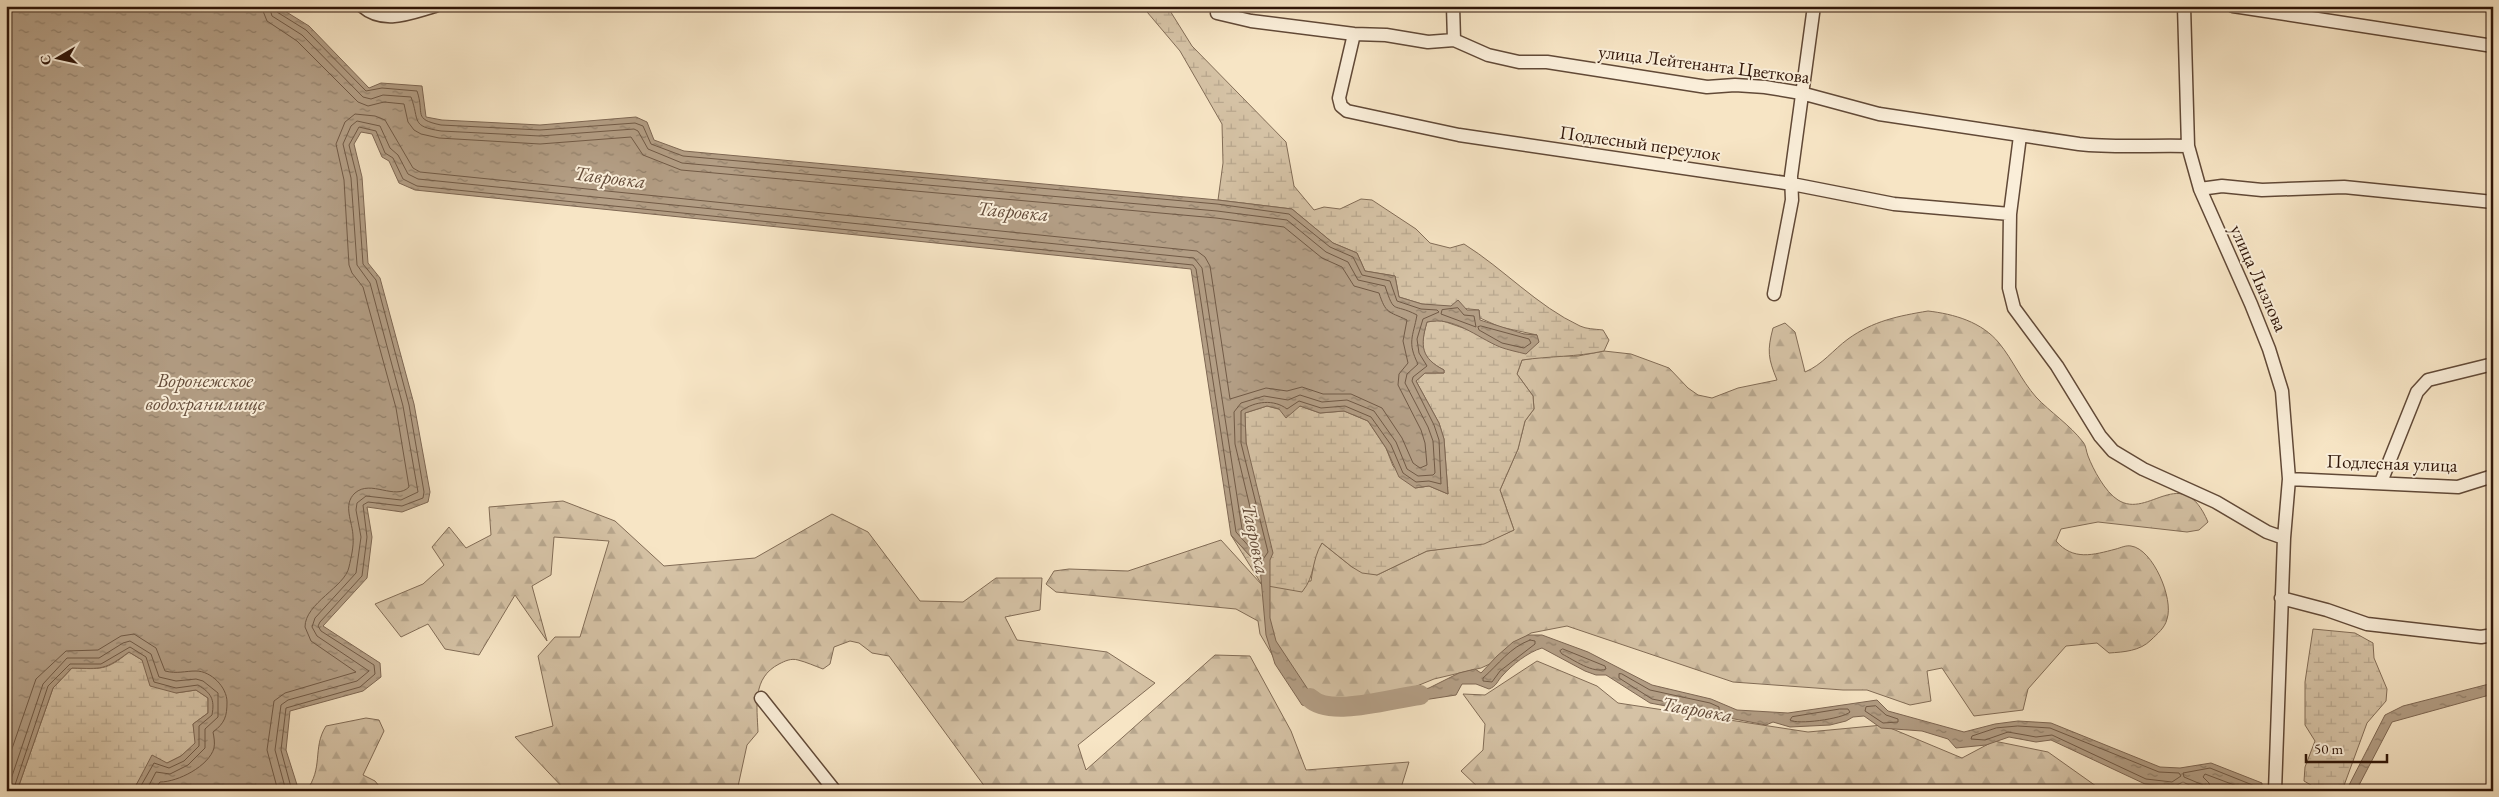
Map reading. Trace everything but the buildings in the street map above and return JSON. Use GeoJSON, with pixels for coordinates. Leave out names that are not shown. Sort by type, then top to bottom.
{"type":"FeatureCollection","features":[{"type":"Feature","properties":{"kind":"street"},"geometry":{"type":"LineString","coordinates":[[362,6],[377,16],[395,17],[435,6]]}},
{"type":"Feature","properties":{"kind":"street"},"geometry":{"type":"LineString","coordinates":[[1453,6],[1454,40]]}},
{"type":"Feature","properties":{"kind":"street"},"geometry":{"type":"LineString","coordinates":[[1774,294],[1792,200],[1791,176],[1800,93],[1814,6]]}},
{"type":"Feature","properties":{"kind":"street","name":"улица Лызлова"},"geometry":{"type":"LineString","coordinates":[[2184,6],[2188,146],[2200,189],[2251,304],[2282,391],[2289,479],[2281,598],[2275,791]]}},
{"type":"Feature","properties":{"kind":"street"},"geometry":{"type":"LineString","coordinates":[[2233,6],[2493,46]]}},
{"type":"Feature","properties":{"kind":"street","name":"улица Лейтенанта Цветкова"},"geometry":{"type":"LineString","coordinates":[[1217,13],[1251,21],[1354,34],[1386,35],[1428,42],[1454,40],[1488,56],[1519,62],[1547,62],[1707,87],[1735,85],[1800,93],[1879,114],[2020,136],[2111,148],[2135,145],[2188,146]]}},
{"type":"Feature","properties":{"kind":"street","name":"Подлесный переулок"},"geometry":{"type":"LineString","coordinates":[[1354,34],[1339,98],[1341,106],[1347,111],[1459,135],[1792,184],[1894,204],[2010,214]]}},
{"type":"Feature","properties":{"kind":"street"},"geometry":{"type":"LineString","coordinates":[[2020,136],[2010,214],[2009,288],[2014,308],[2056,366],[2100,436],[2113,451],[2143,469],[2216,502],[2267,532],[2284,538]]}},
{"type":"Feature","properties":{"kind":"street"},"geometry":{"type":"LineString","coordinates":[[2200,189],[2222,186],[2262,190],[2344,187],[2493,202]]}},
{"type":"Feature","properties":{"kind":"street"},"geometry":{"type":"LineString","coordinates":[[2381,482],[2417,392],[2428,380],[2493,364]]}},
{"type":"Feature","properties":{"kind":"street","name":"Подлесная улица"},"geometry":{"type":"LineString","coordinates":[[2289,479],[2458,487],[2493,476]]}},
{"type":"Feature","properties":{"kind":"street"},"geometry":{"type":"LineString","coordinates":[[2281,598],[2327,610],[2367,624],[2481,637],[2493,635]]}},
{"type":"Feature","properties":{"kind":"street"},"geometry":{"type":"LineString","coordinates":[[761,698],[835,791]]}},
{"type":"Feature","properties":{"kind":"green space"},"geometry":{"type":"Polygon","coordinates":[[[1142,6],[1167,6],[1192,46],[1286,142],[1294,186],[1314,210],[1324,207],[1340,209],[1361,199],[1372,200],[1416,229],[1430,243],[1450,248],[1464,244],[1564,318],[1582,327],[1603,330],[1609,340],[1604,351],[1522,360],[1517,374],[1533,396],[1534,409],[1525,421],[1518,449],[1500,490],[1514,530],[1484,544],[1427,551],[1377,575],[1362,573],[1322,543],[1316,556],[1312,574],[1302,592],[1262,585],[1231,535],[1264,571],[1246,442],[1245,413],[1267,406],[1279,409],[1300,406],[1320,413],[1344,411],[1368,421],[1386,448],[1393,466],[1415,488],[1429,486],[1448,494],[1444,439],[1439,423],[1416,381],[1425,373],[1444,373],[1444,370],[1430,361],[1424,350],[1423,338],[1427,322],[1440,320],[1469,330],[1537,335],[1500,327],[1480,318],[1479,310],[1422,304],[1399,297],[1395,276],[1365,271],[1357,253],[1333,243],[1292,209],[1218,200],[1223,163],[1222,124],[1180,51],[1142,6]]]}},
{"type":"Feature","properties":{"kind":"green space"},"geometry":{"type":"Polygon","coordinates":[[[1928,311],[1948,314],[1967,320],[1992,336],[1999,343],[2036,397],[2084,443],[2090,461],[2100,480],[2118,500],[2130,504],[2176,494],[2187,496],[2198,504],[2208,522],[2199,530],[2187,532],[2098,522],[2061,529],[2056,541],[2069,552],[2076,554],[2091,554],[2127,546],[2139,549],[2154,565],[2160,576],[2167,600],[2167,619],[2163,628],[2147,644],[2132,650],[2109,653],[2097,643],[2066,646],[2028,689],[2023,710],[1974,716],[1942,668],[1927,671],[1931,701],[1910,705],[1867,690],[1733,682],[1567,626],[1531,633],[1492,663],[1481,668],[1434,679],[1385,699],[1336,704],[1311,694],[1280,668],[1260,634],[1258,621],[1236,609],[1056,592],[1046,584],[1054,571],[1069,569],[1128,571],[1221,540],[1262,585],[1311,581],[1315,554],[1322,543],[1352,567],[1377,575],[1427,551],[1484,543],[1514,530],[1500,490],[1518,449],[1525,421],[1534,409],[1533,396],[1517,374],[1522,360],[1549,356],[1578,356],[1604,351],[1631,354],[1669,368],[1688,388],[1698,395],[1712,398],[1738,388],[1777,380],[1770,360],[1770,343],[1773,328],[1785,323],[1795,332],[1805,372],[1822,361],[1848,339],[1867,328],[1896,317],[1928,311]]]}},
{"type":"Feature","properties":{"kind":"green space"},"geometry":{"type":"Polygon","coordinates":[[[563,501],[615,521],[664,566],[755,558],[832,514],[868,532],[920,601],[963,602],[996,578],[1042,578],[1040,610],[1005,617],[1017,640],[1107,652],[1155,683],[1078,745],[1086,770],[1215,655],[1250,656],[1291,731],[1306,770],[1409,762],[1400,791],[988,791],[889,656],[872,653],[859,643],[850,641],[834,647],[830,664],[823,669],[795,659],[779,664],[764,677],[760,685],[757,703],[758,732],[747,745],[737,791],[566,791],[515,737],[553,726],[538,656],[555,637],[580,637],[609,541],[554,537],[551,575],[532,586],[547,641],[515,595],[479,655],[445,649],[428,624],[401,637],[375,604],[423,584],[444,565],[432,547],[449,527],[466,548],[491,535],[489,507],[563,501]]]}},
{"type":"Feature","properties":{"kind":"green space"},"geometry":{"type":"Polygon","coordinates":[[[2313,629],[2355,633],[2373,643],[2374,658],[2387,689],[2386,701],[2367,723],[2342,791],[2321,791],[2304,781],[2305,767],[2315,741],[2305,725],[2305,682],[2313,629]]]}},
{"type":"Feature","properties":{"kind":"green space"},"geometry":{"type":"Polygon","coordinates":[[[129,652],[142,660],[176,693],[196,690],[208,698],[208,713],[193,724],[196,743],[181,756],[142,776],[132,791],[17,791],[53,688],[72,668],[103,668],[114,663],[129,652]]]}},
{"type":"Feature","properties":{"kind":"green space"},"geometry":{"type":"Polygon","coordinates":[[[1537,661],[1597,686],[1618,703],[1808,732],[1883,725],[1962,758],[1994,741],[2048,752],[2103,791],[1482,791],[1461,771],[1483,750],[1485,724],[1463,694],[1485,695],[1537,661]]]}},
{"type":"Feature","properties":{"kind":"green space"},"geometry":{"type":"Polygon","coordinates":[[[366,718],[379,720],[384,731],[363,775],[375,781],[383,791],[306,791],[315,774],[320,742],[326,726],[366,718]]]}},
{"type":"Feature","properties":{"kind":"water","name":"Воронежское водохранилище"},"geometry":{"type":"Polygon","coordinates":[[[6,6],[280,8],[309,26],[369,88],[381,83],[422,86],[426,117],[442,120],[540,125],[636,117],[647,122],[654,140],[684,151],[1218,200],[1292,209],[1333,243],[1357,253],[1365,271],[1395,276],[1399,297],[1422,304],[1451,306],[1458,300],[1467,310],[1479,310],[1480,320],[1524,334],[1537,335],[1539,342],[1526,354],[1500,347],[1456,325],[1437,321],[1427,322],[1423,338],[1424,350],[1431,361],[1444,370],[1444,373],[1425,373],[1416,381],[1439,423],[1444,439],[1448,494],[1429,486],[1415,488],[1399,477],[1386,448],[1368,421],[1344,411],[1320,413],[1300,406],[1286,418],[1279,409],[1267,406],[1245,413],[1246,442],[1273,553],[1270,560],[1270,618],[1276,641],[1311,694],[1335,706],[1366,704],[1429,688],[1459,673],[1475,669],[1481,673],[1513,642],[1528,635],[1542,635],[1588,652],[1652,685],[1711,699],[1737,710],[1788,713],[1877,700],[1888,711],[1964,732],[1995,724],[2018,721],[2051,723],[2160,767],[2180,768],[2211,763],[2262,783],[2262,791],[2211,791],[2183,782],[2173,787],[2145,784],[2051,740],[2036,742],[2009,737],[1986,745],[1956,748],[1948,739],[1922,731],[1881,728],[1864,716],[1853,717],[1830,725],[1790,727],[1773,722],[1766,725],[1650,703],[1606,675],[1596,675],[1585,671],[1542,648],[1531,652],[1516,663],[1489,689],[1476,684],[1462,684],[1456,695],[1352,711],[1331,712],[1302,705],[1275,664],[1266,635],[1260,567],[1231,535],[1191,269],[415,190],[399,183],[389,161],[382,157],[372,134],[361,132],[354,144],[362,177],[368,263],[380,278],[414,404],[430,492],[428,502],[402,512],[367,507],[372,537],[367,578],[323,626],[380,663],[381,677],[363,691],[290,711],[286,750],[298,788],[296,791],[133,791],[152,755],[167,763],[181,756],[195,743],[193,724],[208,713],[208,698],[196,690],[176,693],[150,686],[142,660],[129,652],[103,667],[72,668],[53,688],[17,791],[6,791],[6,6]]]}},
{"type":"Feature","properties":{"kind":"water"},"geometry":{"type":"Polygon","coordinates":[[[2493,683],[2493,694],[2392,722],[2356,791],[2346,791],[2385,715],[2403,706],[2493,683]]]}},
{"type":"Feature","properties":{"kind":"waterway","name":"Тавровка"},"geometry":{"type":"LineString","coordinates":[[1310,698],[1319,704],[1346,707],[1420,695]]}}]}
